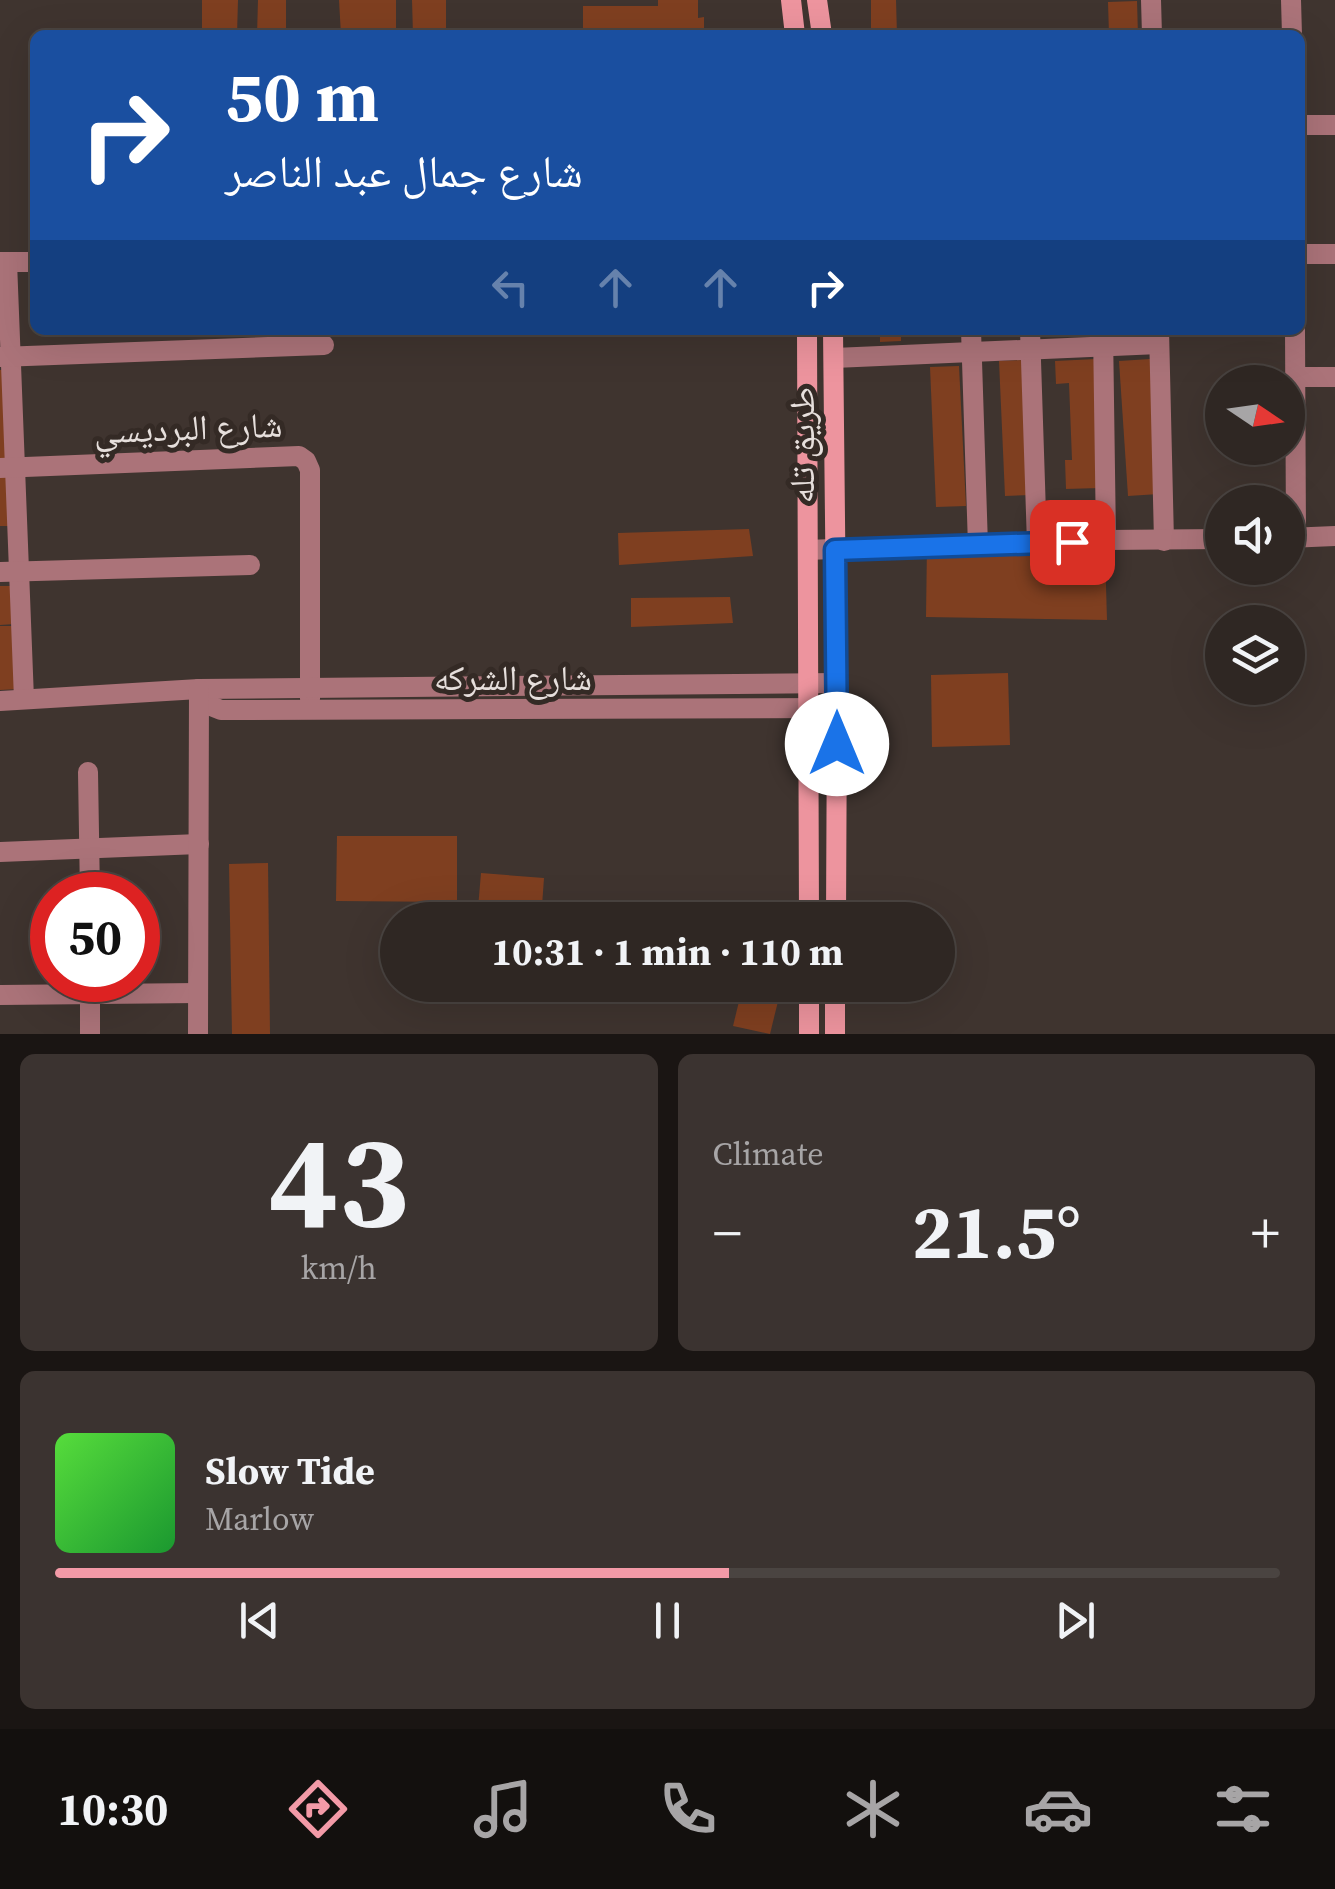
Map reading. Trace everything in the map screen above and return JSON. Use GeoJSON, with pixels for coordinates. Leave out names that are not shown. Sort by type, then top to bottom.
{"type":"FeatureCollection","features":[{"type":"Feature","properties":{"kind":"main road"},"geometry":{"type":"LineString","coordinates":[[791,0],[794,30]]}},
{"type":"Feature","properties":{"kind":"main road"},"geometry":{"type":"LineString","coordinates":[[818,0],[821,30]]}},
{"type":"Feature","properties":{"kind":"main road","name":"طريق تله"},"geometry":{"type":"LineString","coordinates":[[807,335],[809,902]]}},
{"type":"Feature","properties":{"kind":"main road","name":"طريق تله"},"geometry":{"type":"LineString","coordinates":[[833,335],[836,902]]}},
{"type":"Feature","properties":{"kind":"main road"},"geometry":{"type":"LineString","coordinates":[[809,1002],[809,1034]]}},
{"type":"Feature","properties":{"kind":"main road"},"geometry":{"type":"LineString","coordinates":[[835,1002],[835,1034]]}},
{"type":"Feature","properties":{"kind":"street"},"geometry":{"type":"LineString","coordinates":[[1151,0],[1152,30]]}},
{"type":"Feature","properties":{"kind":"street"},"geometry":{"type":"LineString","coordinates":[[1292,0],[1292,30]]}},
{"type":"Feature","properties":{"kind":"street"},"geometry":{"type":"LineString","coordinates":[[1305,125],[1335,125]]}},
{"type":"Feature","properties":{"kind":"street"},"geometry":{"type":"LineString","coordinates":[[1305,254],[1335,254]]}},
{"type":"Feature","properties":{"kind":"street"},"geometry":{"type":"LineString","coordinates":[[24,699],[9,572],[3,262],[30,262]]}},
{"type":"Feature","properties":{"kind":"street"},"geometry":{"type":"LineString","coordinates":[[970,335],[978,546]]}},
{"type":"Feature","properties":{"kind":"street"},"geometry":{"type":"LineString","coordinates":[[1294,335],[1295,365]]}},
{"type":"Feature","properties":{"kind":"street"},"geometry":{"type":"LineString","coordinates":[[834,358],[971,352],[1030,340],[1159,337],[1164,541]]}},
{"type":"Feature","properties":{"kind":"street"},"geometry":{"type":"LineString","coordinates":[[1103,338],[1106,540]]}},
{"type":"Feature","properties":{"kind":"street"},"geometry":{"type":"LineString","coordinates":[[1030,340],[1037,544]]}},
{"type":"Feature","properties":{"kind":"street"},"geometry":{"type":"LineString","coordinates":[[5,356],[324,346]]}},
{"type":"Feature","properties":{"kind":"street"},"geometry":{"type":"LineString","coordinates":[[1305,377],[1335,377]]}},
{"type":"Feature","properties":{"kind":"street","name":"شارع البرديسي"},"geometry":{"type":"LineString","coordinates":[[7,468],[299,456],[306,461],[310,470],[310,711]]}},
{"type":"Feature","properties":{"kind":"street"},"geometry":{"type":"LineString","coordinates":[[1305,537],[1335,536]]}},
{"type":"Feature","properties":{"kind":"street"},"geometry":{"type":"LineString","coordinates":[[808,550],[1205,540]]}},
{"type":"Feature","properties":{"kind":"street"},"geometry":{"type":"LineString","coordinates":[[9,572],[250,566]]}},
{"type":"Feature","properties":{"kind":"street","name":"شارع الشركه"},"geometry":{"type":"LineString","coordinates":[[0,701],[199,689],[837,682]]}},
{"type":"Feature","properties":{"kind":"street"},"geometry":{"type":"LineString","coordinates":[[198,1034],[199,689]]}},
{"type":"Feature","properties":{"kind":"street","name":"شارع الشركه"},"geometry":{"type":"LineString","coordinates":[[199,689],[211,706],[221,710],[837,708]]}},
{"type":"Feature","properties":{"kind":"street"},"geometry":{"type":"LineString","coordinates":[[88,772],[90,872]]}},
{"type":"Feature","properties":{"kind":"street"},"geometry":{"type":"LineString","coordinates":[[0,852],[199,844]]}},
{"type":"Feature","properties":{"kind":"street"},"geometry":{"type":"LineString","coordinates":[[160,991],[198,992]]}},
{"type":"Feature","properties":{"kind":"street"},"geometry":{"type":"LineString","coordinates":[[0,995],[30,993]]}},
{"type":"Feature","properties":{"kind":"street"},"geometry":{"type":"LineString","coordinates":[[90,1002],[90,1034]]}},
{"type":"Feature","properties":{"kind":"building"},"geometry":{"type":"Polygon","coordinates":[[[202,0],[238,0],[237,30],[202,30],[202,0]]]}},
{"type":"Feature","properties":{"kind":"building"},"geometry":{"type":"Polygon","coordinates":[[[258,0],[286,0],[286,30],[257,30],[258,0]]]}},
{"type":"Feature","properties":{"kind":"building"},"geometry":{"type":"Polygon","coordinates":[[[339,0],[396,0],[396,30],[341,30],[339,0]]]}},
{"type":"Feature","properties":{"kind":"building"},"geometry":{"type":"Polygon","coordinates":[[[412,0],[446,0],[446,30],[413,30],[412,0]]]}},
{"type":"Feature","properties":{"kind":"building"},"geometry":{"type":"Polygon","coordinates":[[[658,0],[698,0],[698,18],[704,17],[704,30],[583,30],[583,6],[658,6],[658,0]]]}},
{"type":"Feature","properties":{"kind":"building"},"geometry":{"type":"Polygon","coordinates":[[[871,0],[896,0],[897,30],[871,30],[871,0]]]}},
{"type":"Feature","properties":{"kind":"building"},"geometry":{"type":"Polygon","coordinates":[[[1137,1],[1138,30],[1109,30],[1108,2],[1137,1]]]}},
{"type":"Feature","properties":{"kind":"building"},"geometry":{"type":"Polygon","coordinates":[[[880,335],[901,335],[901,341],[880,342],[880,335]]]}},
{"type":"Feature","properties":{"kind":"building"},"geometry":{"type":"Polygon","coordinates":[[[1096,359],[1100,488],[1066,489],[1065,460],[1072,460],[1069,383],[1056,384],[1055,361],[1096,359]]]}},
{"type":"Feature","properties":{"kind":"building"},"geometry":{"type":"Polygon","coordinates":[[[1150,359],[1159,494],[1128,496],[1119,361],[1150,359]]]}},
{"type":"Feature","properties":{"kind":"building"},"geometry":{"type":"Polygon","coordinates":[[[1026,360],[1032,495],[1005,496],[999,361],[1026,360]]]}},
{"type":"Feature","properties":{"kind":"building"},"geometry":{"type":"Polygon","coordinates":[[[959,366],[966,506],[936,507],[930,367],[959,366]]]}},
{"type":"Feature","properties":{"kind":"building"},"geometry":{"type":"Polygon","coordinates":[[[0,370],[7,370],[8,460],[0,460],[0,370]]]}},
{"type":"Feature","properties":{"kind":"building"},"geometry":{"type":"Polygon","coordinates":[[[0,476],[10,476],[13,526],[0,526],[0,476]]]}},
{"type":"Feature","properties":{"kind":"building"},"geometry":{"type":"Polygon","coordinates":[[[749,529],[753,556],[619,565],[618,533],[749,529]]]}},
{"type":"Feature","properties":{"kind":"building"},"geometry":{"type":"Polygon","coordinates":[[[927,545],[1105,552],[1107,620],[926,617],[927,545]]]}},
{"type":"Feature","properties":{"kind":"building"},"geometry":{"type":"Polygon","coordinates":[[[0,586],[13,586],[15,624],[0,625],[0,586]]]}},
{"type":"Feature","properties":{"kind":"building"},"geometry":{"type":"Polygon","coordinates":[[[730,597],[733,623],[631,627],[631,598],[730,597]]]}},
{"type":"Feature","properties":{"kind":"building"},"geometry":{"type":"Polygon","coordinates":[[[0,626],[18,626],[20,689],[0,690],[0,626]]]}},
{"type":"Feature","properties":{"kind":"building"},"geometry":{"type":"Polygon","coordinates":[[[1008,673],[1010,745],[932,747],[931,675],[1008,673]]]}},
{"type":"Feature","properties":{"kind":"building"},"geometry":{"type":"Polygon","coordinates":[[[337,836],[457,836],[457,902],[336,901],[337,836]]]}},
{"type":"Feature","properties":{"kind":"building"},"geometry":{"type":"Polygon","coordinates":[[[268,863],[270,1034],[232,1034],[229,864],[268,863]]]}},
{"type":"Feature","properties":{"kind":"building"},"geometry":{"type":"Polygon","coordinates":[[[481,873],[544,878],[542,902],[479,902],[481,873]]]}},
{"type":"Feature","properties":{"kind":"building"},"geometry":{"type":"Polygon","coordinates":[[[739,1002],[778,1002],[770,1034],[733,1026],[739,1002]]]}},
{"type":"Feature","properties":{"kind":"route"},"geometry":{"type":"LineString","coordinates":[[837,744],[835,550],[1072,542]]}}]}
